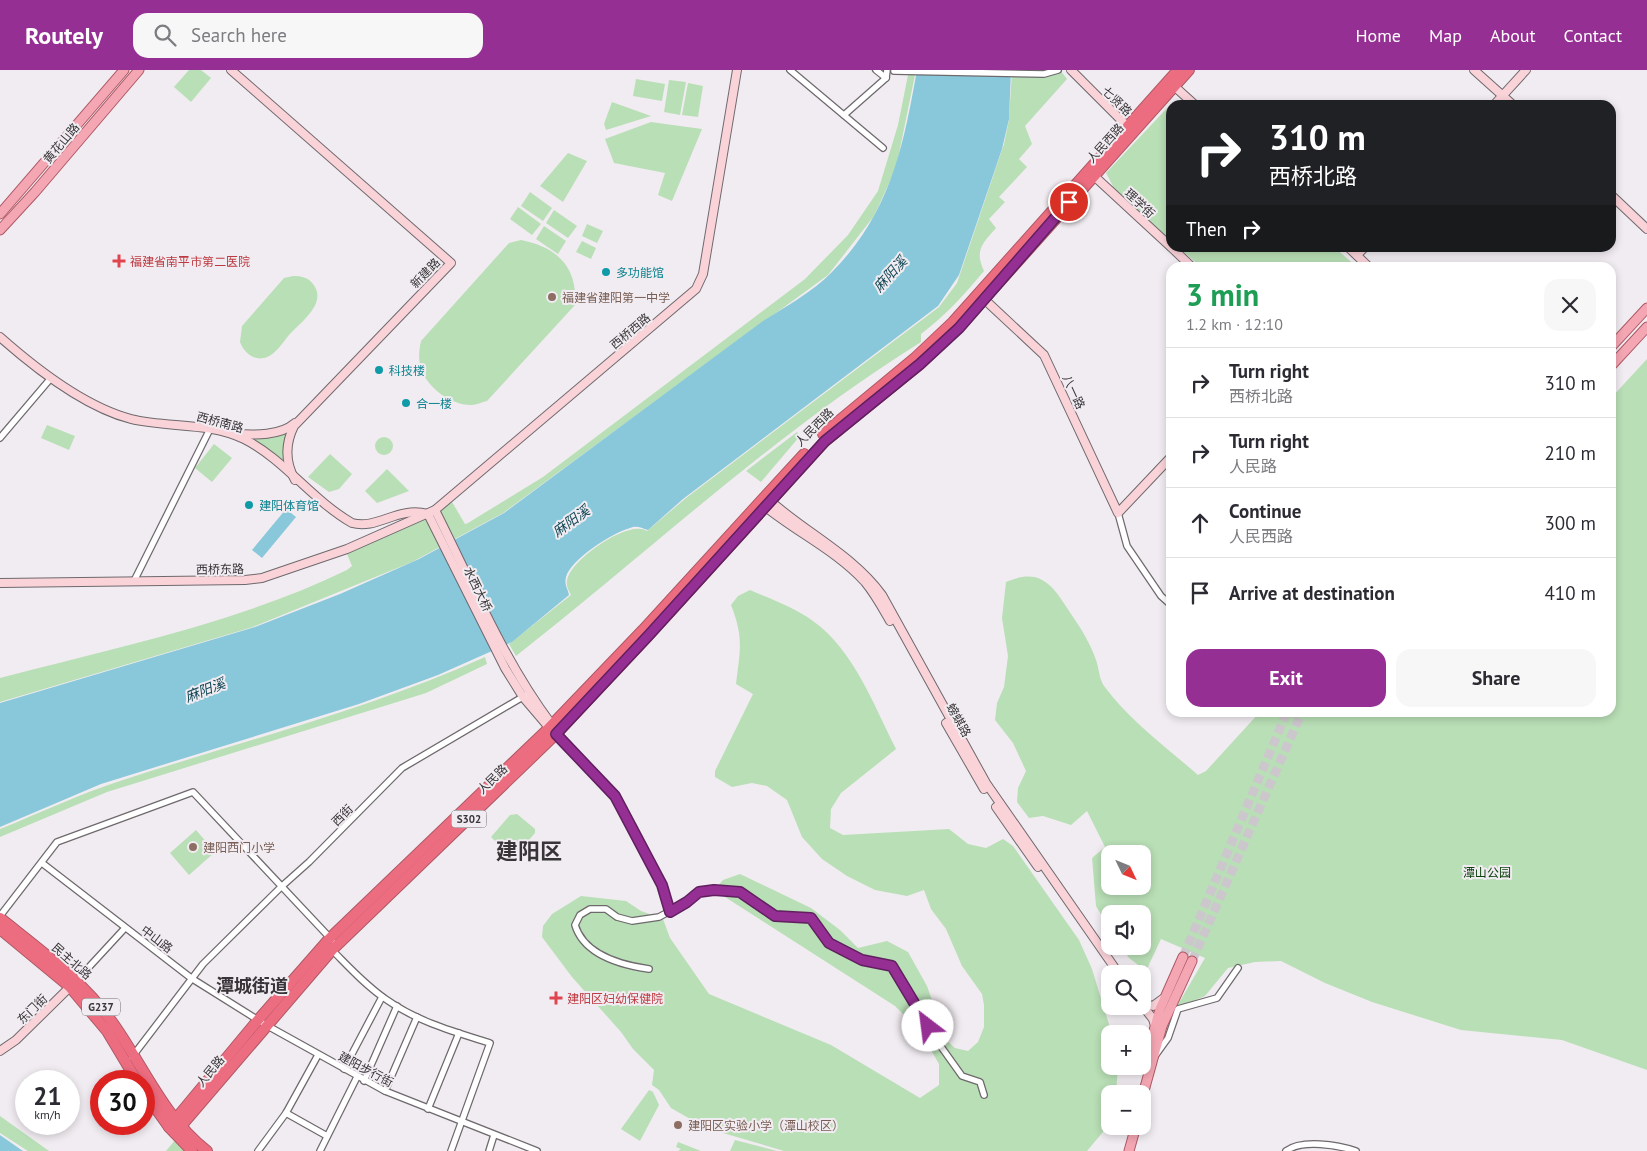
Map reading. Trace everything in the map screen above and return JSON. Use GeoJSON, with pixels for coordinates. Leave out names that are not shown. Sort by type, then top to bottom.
{"type":"FeatureCollection","features":[{"type":"Feature","properties":{"kind":"highway","name":"人民西路"},"geometry":{"type":"LineString","coordinates":[[766,502],[836,421],[916,357],[953,322],[1178,70]]}},
{"type":"Feature","properties":{"kind":"highway","name":"人民西路"},"geometry":{"type":"LineString","coordinates":[[766,502],[825,441],[920,364],[959,328],[1093,175],[1189,70]]}},
{"type":"Feature","properties":{"kind":"highway","name":"人民路"},"geometry":{"type":"LineString","coordinates":[[175,1126],[262,1022],[333,944],[552,729],[766,502]]}},
{"type":"Feature","properties":{"kind":"highway","name":"民主北路"},"geometry":{"type":"LineString","coordinates":[[0,917],[113,1022],[192,1151]]}},
{"type":"Feature","properties":{"kind":"highway","name":"民主北路"},"geometry":{"type":"LineString","coordinates":[[0,929],[74,984],[107,1031],[131,1070]]}},
{"type":"Feature","properties":{"kind":"highway","name":"民主北路"},"geometry":{"type":"LineString","coordinates":[[155,1104],[175,1126],[207,1151]]}},
{"type":"Feature","properties":{"kind":"main road","name":"黄花山路"},"geometry":{"type":"LineString","coordinates":[[0,214],[124,70]]}},
{"type":"Feature","properties":{"kind":"main road","name":"黄花山路"},"geometry":{"type":"LineString","coordinates":[[0,230],[35,192],[139,70]]}},
{"type":"Feature","properties":{"kind":"main road","name":"新建路"},"geometry":{"type":"LineString","coordinates":[[231,70],[451,264],[300,418],[290,433],[287,449],[289,466],[295,480]]}},
{"type":"Feature","properties":{"kind":"main road","name":"西桥西路"},"geometry":{"type":"LineString","coordinates":[[434,516],[696,289],[704,274],[737,70]]}},
{"type":"Feature","properties":{"kind":"main road","name":"七贤路"},"geometry":{"type":"LineString","coordinates":[[1071,70],[1127,126]]}},
{"type":"Feature","properties":{"kind":"main road"},"geometry":{"type":"LineString","coordinates":[[1474,70],[1512,100]]}},
{"type":"Feature","properties":{"kind":"main road"},"geometry":{"type":"LineString","coordinates":[[1480,70],[1509,100]]}},
{"type":"Feature","properties":{"kind":"main road"},"geometry":{"type":"LineString","coordinates":[[1499,100],[1526,70]]}},
{"type":"Feature","properties":{"kind":"main road"},"geometry":{"type":"LineString","coordinates":[[1174,86],[1189,100]]}},
{"type":"Feature","properties":{"kind":"main road","name":"理学街"},"geometry":{"type":"LineString","coordinates":[[1093,175],[1166,242]]}},
{"type":"Feature","properties":{"kind":"main road"},"geometry":{"type":"LineString","coordinates":[[1616,194],[1647,222]]}},
{"type":"Feature","properties":{"kind":"main road"},"geometry":{"type":"LineString","coordinates":[[1616,201],[1647,229]]}},
{"type":"Feature","properties":{"kind":"main road","name":"理学街"},"geometry":{"type":"LineString","coordinates":[[1177,252],[1187,262]]}},
{"type":"Feature","properties":{"kind":"main road"},"geometry":{"type":"LineString","coordinates":[[1354,252],[1364,262]]}},
{"type":"Feature","properties":{"kind":"main road"},"geometry":{"type":"LineString","coordinates":[[1357,255],[1360,252]]}},
{"type":"Feature","properties":{"kind":"main road","name":"八一路"},"geometry":{"type":"LineString","coordinates":[[984,299],[1044,355],[1118,513]]}},
{"type":"Feature","properties":{"kind":"main road"},"geometry":{"type":"LineString","coordinates":[[1616,341],[1647,308]]}},
{"type":"Feature","properties":{"kind":"main road"},"geometry":{"type":"LineString","coordinates":[[1616,361],[1647,327]]}},
{"type":"Feature","properties":{"kind":"main road","name":"西桥南路"},"geometry":{"type":"LineString","coordinates":[[0,337],[50,378],[88,400],[131,419],[230,433],[254,445],[295,480],[352,523],[368,524],[412,511],[434,516]]}},
{"type":"Feature","properties":{"kind":"main road"},"geometry":{"type":"LineString","coordinates":[[230,433],[271,433],[292,425],[300,418]]}},
{"type":"Feature","properties":{"kind":"main road"},"geometry":{"type":"LineString","coordinates":[[1118,513],[1166,462]]}},
{"type":"Feature","properties":{"kind":"main road"},"geometry":{"type":"LineString","coordinates":[[766,502],[845,557],[871,580],[882,595],[990,789],[1113,965]]}},
{"type":"Feature","properties":{"kind":"main road","name":"螃蜞路"},"geometry":{"type":"LineString","coordinates":[[766,502],[839,559],[870,589],[990,798],[1108,965]]}},
{"type":"Feature","properties":{"kind":"main road","name":"西桥东路"},"geometry":{"type":"LineString","coordinates":[[0,583],[262,578],[347,549],[434,516]]}},
{"type":"Feature","properties":{"kind":"main road","name":"水西大桥"},"geometry":{"type":"LineString","coordinates":[[434,516],[508,666],[525,695],[552,729]]}},
{"type":"Feature","properties":{"kind":"main road"},"geometry":{"type":"LineString","coordinates":[[1145,1085],[1155,1024],[1183,957]]}},
{"type":"Feature","properties":{"kind":"main road"},"geometry":{"type":"LineString","coordinates":[[1142,1085],[1152,1050],[1192,961]]}},
{"type":"Feature","properties":{"kind":"main road","name":"东门街"},"geometry":{"type":"LineString","coordinates":[[0,1051],[16,1040],[74,984]]}},
{"type":"Feature","properties":{"kind":"main road"},"geometry":{"type":"LineString","coordinates":[[1151,1006],[1156,1006],[1165,997]]}},
{"type":"Feature","properties":{"kind":"main road"},"geometry":{"type":"LineString","coordinates":[[1151,1013],[1158,1014],[1172,1004]]}},
{"type":"Feature","properties":{"kind":"main road"},"geometry":{"type":"LineString","coordinates":[[1146,1015],[1150,1024],[1152,1050]]}},
{"type":"Feature","properties":{"kind":"main road"},"geometry":{"type":"LineString","coordinates":[[1150,1015],[1155,1024]]}},
{"type":"Feature","properties":{"kind":"main road"},"geometry":{"type":"LineString","coordinates":[[1127,1151],[1130,1135]]}},
{"type":"Feature","properties":{"kind":"main road"},"geometry":{"type":"LineString","coordinates":[[1127,1151],[1133,1135]]}},
{"type":"Feature","properties":{"kind":"street"},"geometry":{"type":"LineString","coordinates":[[790,70],[883,148]]}},
{"type":"Feature","properties":{"kind":"street"},"geometry":{"type":"LineString","coordinates":[[876,70],[886,78]]}},
{"type":"Feature","properties":{"kind":"street"},"geometry":{"type":"LineString","coordinates":[[844,115],[886,78],[887,70]]}},
{"type":"Feature","properties":{"kind":"street"},"geometry":{"type":"LineString","coordinates":[[894,71],[1044,74],[1058,70]]}},
{"type":"Feature","properties":{"kind":"street"},"geometry":{"type":"LineString","coordinates":[[0,438],[50,378]]}},
{"type":"Feature","properties":{"kind":"street"},"geometry":{"type":"LineString","coordinates":[[134,581],[210,429]]}},
{"type":"Feature","properties":{"kind":"street"},"geometry":{"type":"LineString","coordinates":[[1118,513],[1127,546],[1166,601]]}},
{"type":"Feature","properties":{"kind":"street","name":"西街"},"geometry":{"type":"LineString","coordinates":[[127,1064],[191,978],[226,940],[310,862],[402,768],[525,695]]}},
{"type":"Feature","properties":{"kind":"street"},"geometry":{"type":"LineString","coordinates":[[552,729],[615,796],[662,885],[670,912]]}},
{"type":"Feature","properties":{"kind":"street"},"geometry":{"type":"LineString","coordinates":[[0,917],[58,842],[193,792],[382,997],[417,1018],[490,1043],[451,1151]]}},
{"type":"Feature","properties":{"kind":"street","name":"中山路"},"geometry":{"type":"LineString","coordinates":[[42,863],[191,978],[262,1022]]}},
{"type":"Feature","properties":{"kind":"street"},"geometry":{"type":"LineString","coordinates":[[649,969],[628,966],[590,948],[578,937],[575,925],[580,915],[590,909],[606,909],[616,917],[632,921],[658,917],[687,902],[699,892],[714,890],[740,892],[775,916],[811,918],[829,943],[862,960],[892,966],[937,1041],[962,1076],[980,1082],[984,1095]]}},
{"type":"Feature","properties":{"kind":"street"},"geometry":{"type":"LineString","coordinates":[[74,984],[125,928]]}},
{"type":"Feature","properties":{"kind":"street"},"geometry":{"type":"LineString","coordinates":[[1152,1050],[1168,1038],[1178,1009],[1217,998],[1238,968]]}},
{"type":"Feature","properties":{"kind":"street"},"geometry":{"type":"LineString","coordinates":[[344,1069],[382,997]]}},
{"type":"Feature","properties":{"kind":"street"},"geometry":{"type":"LineString","coordinates":[[364,1080],[396,1006]]}},
{"type":"Feature","properties":{"kind":"street"},"geometry":{"type":"LineString","coordinates":[[385,1091],[417,1018]]}},
{"type":"Feature","properties":{"kind":"street","name":"建阳步行街"},"geometry":{"type":"LineString","coordinates":[[262,1022],[357,1077],[385,1091],[460,1122]]}},
{"type":"Feature","properties":{"kind":"street"},"geometry":{"type":"LineString","coordinates":[[428,1109],[458,1033]]}},
{"type":"Feature","properties":{"kind":"street"},"geometry":{"type":"LineString","coordinates":[[258,1151],[286,1113],[318,1055]]}},
{"type":"Feature","properties":{"kind":"street"},"geometry":{"type":"LineString","coordinates":[[320,1151],[357,1077]]}},
{"type":"Feature","properties":{"kind":"street"},"geometry":{"type":"LineString","coordinates":[[286,1113],[327,1136]]}},
{"type":"Feature","properties":{"kind":"street"},"geometry":{"type":"LineString","coordinates":[[460,1122],[536,1151]]}},
{"type":"Feature","properties":{"kind":"street"},"geometry":{"type":"LineString","coordinates":[[489,1151],[494,1135]]}},
{"type":"Feature","properties":{"kind":"street"},"geometry":{"type":"LineString","coordinates":[[1286,1151],[1296,1146],[1312,1145],[1346,1148],[1356,1151]]}},
{"type":"Feature","properties":{"kind":"green space"},"geometry":{"type":"Polygon","coordinates":[[[189,70],[201,70],[211,78],[191,102],[174,87],[189,70]]]}},
{"type":"Feature","properties":{"kind":"green space"},"geometry":{"type":"Polygon","coordinates":[[[909,70],[916,70],[896,168],[874,216],[828,275],[503,513],[412,562],[253,627],[0,702],[0,678],[176,632],[263,605],[306,589],[347,570],[352,566],[347,554],[417,522],[452,502],[465,524],[543,477],[805,279],[848,235],[878,191],[898,125],[909,70]]]}},
{"type":"Feature","properties":{"kind":"green space"},"geometry":{"type":"Polygon","coordinates":[[[1012,70],[1060,70],[1067,79],[1025,126],[1032,144],[1019,159],[1027,167],[999,197],[1005,202],[989,219],[996,228],[981,247],[980,258],[984,271],[977,280],[946,312],[921,334],[921,342],[867,377],[764,453],[516,656],[509,644],[571,595],[567,580],[572,569],[580,560],[603,542],[616,535],[628,530],[639,529],[647,531],[686,498],[939,307],[957,283],[1004,144],[1009,120],[1012,70]]]}},
{"type":"Feature","properties":{"kind":"green space"},"geometry":{"type":"Polygon","coordinates":[[[636,79],[665,84],[662,101],[633,96],[636,79]]]}},
{"type":"Feature","properties":{"kind":"green space"},"geometry":{"type":"Polygon","coordinates":[[[669,80],[686,82],[680,115],[664,112],[669,80]]]}},
{"type":"Feature","properties":{"kind":"green space"},"geometry":{"type":"Polygon","coordinates":[[[688,83],[703,86],[698,117],[682,115],[688,83]]]}},
{"type":"Feature","properties":{"kind":"green space"},"geometry":{"type":"Polygon","coordinates":[[[612,102],[651,116],[606,130],[604,124],[612,102]]]}},
{"type":"Feature","properties":{"kind":"green space"},"geometry":{"type":"Polygon","coordinates":[[[1166,109],[1166,236],[1114,188],[1106,173],[1166,109]]]}},
{"type":"Feature","properties":{"kind":"green space"},"geometry":{"type":"Polygon","coordinates":[[[651,122],[702,129],[672,201],[658,195],[665,173],[614,163],[605,139],[651,122]]]}},
{"type":"Feature","properties":{"kind":"green space"},"geometry":{"type":"Polygon","coordinates":[[[568,153],[587,161],[563,202],[540,186],[568,153]]]}},
{"type":"Feature","properties":{"kind":"green space"},"geometry":{"type":"Polygon","coordinates":[[[530,192],[552,208],[543,221],[521,206],[530,192]]]}},
{"type":"Feature","properties":{"kind":"green space"},"geometry":{"type":"Polygon","coordinates":[[[518,207],[541,224],[532,235],[510,219],[518,207]]]}},
{"type":"Feature","properties":{"kind":"green space"},"geometry":{"type":"Polygon","coordinates":[[[554,210],[577,226],[568,238],[546,223],[554,210]]]}},
{"type":"Feature","properties":{"kind":"green space"},"geometry":{"type":"Polygon","coordinates":[[[587,224],[603,231],[597,243],[582,236],[587,224]]]}},
{"type":"Feature","properties":{"kind":"green space"},"geometry":{"type":"Polygon","coordinates":[[[544,226],[566,241],[558,254],[536,239],[544,226]]]}},
{"type":"Feature","properties":{"kind":"green space"},"geometry":{"type":"Polygon","coordinates":[[[521,240],[545,248],[563,261],[573,280],[575,305],[487,401],[472,405],[448,399],[428,382],[424,375],[419,358],[421,341],[509,243],[521,240]]]}},
{"type":"Feature","properties":{"kind":"green space"},"geometry":{"type":"Polygon","coordinates":[[[582,241],[596,248],[591,259],[576,252],[582,241]]]}},
{"type":"Feature","properties":{"kind":"green space"},"geometry":{"type":"Polygon","coordinates":[[[1184,252],[1340,252],[1351,262],[1195,262],[1184,252]]]}},
{"type":"Feature","properties":{"kind":"green space"},"geometry":{"type":"Polygon","coordinates":[[[293,276],[304,277],[313,284],[317,291],[315,305],[306,318],[273,353],[263,358],[250,356],[240,342],[242,326],[284,278],[293,276]]]}},
{"type":"Feature","properties":{"kind":"green space","name":"潭山公园"},"geometry":{"type":"Polygon","coordinates":[[[1647,359],[1647,1070],[1562,1040],[1461,1030],[1372,1002],[1325,983],[1281,961],[1255,962],[1228,968],[1205,996],[1176,1008],[1205,958],[1161,939],[1149,965],[1138,965],[1127,955],[1151,955],[1151,905],[1101,905],[1101,915],[1096,906],[1092,858],[1101,850],[1101,895],[1151,895],[1151,845],[1104,845],[1087,811],[1071,825],[1043,816],[1029,818],[1017,802],[1018,788],[1026,771],[1013,743],[995,720],[997,703],[1004,687],[1008,656],[1002,618],[1006,582],[1019,578],[1038,578],[1053,589],[1089,643],[1104,686],[1136,722],[1198,775],[1206,771],[1255,717],[1616,717],[1616,393],[1647,359]]]}},
{"type":"Feature","properties":{"kind":"green space"},"geometry":{"type":"Polygon","coordinates":[[[47,425],[75,436],[69,450],[41,438],[47,425]]]}},
{"type":"Feature","properties":{"kind":"green space"},"geometry":{"type":"Polygon","coordinates":[[[288,431],[286,466],[248,437],[288,431]]]}},
{"type":"Feature","properties":{"kind":"green space"},"geometry":{"type":"Polygon","coordinates":[[[797,432],[800,436],[761,482],[746,471],[797,432]]]}},
{"type":"Feature","properties":{"kind":"green space"},"geometry":{"type":"Polygon","coordinates":[[[384,437],[390,440],[393,446],[390,452],[384,455],[378,452],[375,446],[378,440],[384,437]]]}},
{"type":"Feature","properties":{"kind":"green space"},"geometry":{"type":"Polygon","coordinates":[[[214,444],[232,458],[212,482],[195,468],[214,444]]]}},
{"type":"Feature","properties":{"kind":"green space"},"geometry":{"type":"Polygon","coordinates":[[[330,454],[352,474],[339,489],[329,492],[308,477],[330,454]]]}},
{"type":"Feature","properties":{"kind":"green space"},"geometry":{"type":"Polygon","coordinates":[[[387,469],[409,491],[377,503],[365,491],[387,469]]]}},
{"type":"Feature","properties":{"kind":"green space"},"geometry":{"type":"Polygon","coordinates":[[[750,590],[799,612],[827,633],[840,647],[862,680],[896,749],[841,793],[831,809],[830,828],[843,835],[949,829],[968,844],[986,848],[1003,839],[1013,846],[1079,940],[1092,969],[1101,998],[1101,1015],[1106,1015],[1109,1025],[1101,1025],[1101,1075],[1117,1075],[1117,1085],[1101,1085],[1101,1134],[1087,1151],[784,1151],[706,1128],[671,1108],[659,1090],[652,1085],[654,1070],[633,1049],[621,1032],[572,977],[542,937],[543,926],[552,914],[581,896],[626,901],[641,911],[663,919],[670,938],[709,994],[831,1045],[920,1098],[939,1085],[939,1064],[920,1031],[895,1006],[714,890],[723,880],[740,874],[811,908],[840,930],[858,948],[887,941],[908,952],[927,986],[946,1040],[955,1048],[968,1051],[978,1042],[984,1027],[982,994],[962,966],[946,929],[931,909],[924,890],[907,896],[875,890],[847,876],[822,859],[802,837],[787,800],[767,786],[752,783],[732,787],[715,777],[715,771],[753,694],[736,684],[740,644],[738,626],[731,605],[738,596],[750,590]]]}},
{"type":"Feature","properties":{"kind":"green space"},"geometry":{"type":"Polygon","coordinates":[[[485,657],[487,664],[426,693],[107,792],[0,837],[0,829],[90,792],[166,766],[350,709],[441,676],[485,657]]]}},
{"type":"Feature","properties":{"kind":"green space"},"geometry":{"type":"Polygon","coordinates":[[[517,814],[535,829],[535,833],[515,856],[511,857],[491,837],[510,815],[517,814]]]}},
{"type":"Feature","properties":{"kind":"green space"},"geometry":{"type":"Polygon","coordinates":[[[196,830],[215,852],[189,875],[170,853],[196,830]]]}},
{"type":"Feature","properties":{"kind":"green space"},"geometry":{"type":"Polygon","coordinates":[[[649,1090],[653,1092],[659,1105],[640,1141],[621,1129],[649,1090]]]}},
{"type":"Feature","properties":{"kind":"green space"},"geometry":{"type":"Polygon","coordinates":[[[0,1116],[15,1127],[15,1135],[27,1135],[49,1151],[28,1151],[0,1133],[0,1116]]]}},
{"type":"Feature","properties":{"kind":"green space"},"geometry":{"type":"Polygon","coordinates":[[[175,1140],[189,1151],[166,1151],[175,1140]]]}},
{"type":"Feature","properties":{"kind":"green space"},"geometry":{"type":"Polygon","coordinates":[[[735,1140],[777,1151],[730,1151],[735,1140]]]}},
{"type":"Feature","properties":{"kind":"green space"},"geometry":{"type":"Polygon","coordinates":[[[678,1142],[701,1151],[678,1151],[681,1149],[676,1147],[678,1142]]]}},
{"type":"Feature","properties":{"kind":"water","name":"麻阳溪"},"geometry":{"type":"Polygon","coordinates":[[[917,70],[1011,70],[1009,119],[1002,149],[959,275],[938,306],[683,499],[648,530],[635,527],[622,531],[603,541],[584,555],[569,570],[566,577],[569,595],[512,642],[438,675],[359,704],[101,784],[0,827],[0,703],[255,627],[340,594],[419,559],[504,513],[763,321],[816,286],[851,251],[880,203],[891,179],[899,153],[917,70]]]}},
{"type":"Feature","properties":{"kind":"water"},"geometry":{"type":"Polygon","coordinates":[[[286,509],[296,517],[262,558],[252,550],[286,509]]]}},
{"type":"Feature","properties":{"kind":"water"},"geometry":{"type":"Polygon","coordinates":[[[0,1135],[20,1149],[23,1151],[0,1151],[0,1135]]]}},
{"type":"Feature","properties":{"kind":"tunnel"},"geometry":{"type":"LineString","coordinates":[[1183,957],[1285,717]]}},
{"type":"Feature","properties":{"kind":"tunnel"},"geometry":{"type":"LineString","coordinates":[[1192,961],[1300,717]]}},
{"type":"Feature","properties":{"kind":"place","name":"福建省南平市第二医院"},"geometry":{"type":"Point","coordinates":[119,261]}},
{"type":"Feature","properties":{"kind":"place","name":"多功能馆"},"geometry":{"type":"Point","coordinates":[606,272]}},
{"type":"Feature","properties":{"kind":"place","name":"福建省建阳第一中学"},"geometry":{"type":"Point","coordinates":[552,297]}},
{"type":"Feature","properties":{"kind":"place","name":"科技楼"},"geometry":{"type":"Point","coordinates":[379,370]}},
{"type":"Feature","properties":{"kind":"place","name":"合一楼"},"geometry":{"type":"Point","coordinates":[406,403]}},
{"type":"Feature","properties":{"kind":"place","name":"建阳体育馆"},"geometry":{"type":"Point","coordinates":[249,505]}},
{"type":"Feature","properties":{"kind":"place","name":"建阳西门小学"},"geometry":{"type":"Point","coordinates":[193,847]}},
{"type":"Feature","properties":{"kind":"place","name":"建阳区妇幼保健院"},"geometry":{"type":"Point","coordinates":[556,998]}},
{"type":"Feature","properties":{"kind":"place","name":"建阳区实验小学（潭山校区）"},"geometry":{"type":"Point","coordinates":[678,1125]}},
{"type":"Feature","properties":{"kind":"district","name":"建阳区"},"geometry":{"type":"Point","coordinates":[529,851]}},
{"type":"Feature","properties":{"kind":"district","name":"潭城街道"},"geometry":{"type":"Point","coordinates":[252,985]}},
{"type":"Feature","properties":{"kind":"route"},"geometry":{"type":"LineString","coordinates":[[928,1026],[892,966],[862,960],[829,943],[811,918],[775,916],[740,892],[714,890],[699,892],[670,912],[662,885],[639,838],[615,796],[556,734],[753,522],[825,441],[855,414],[920,364],[959,328],[1069,202]]}}]}
